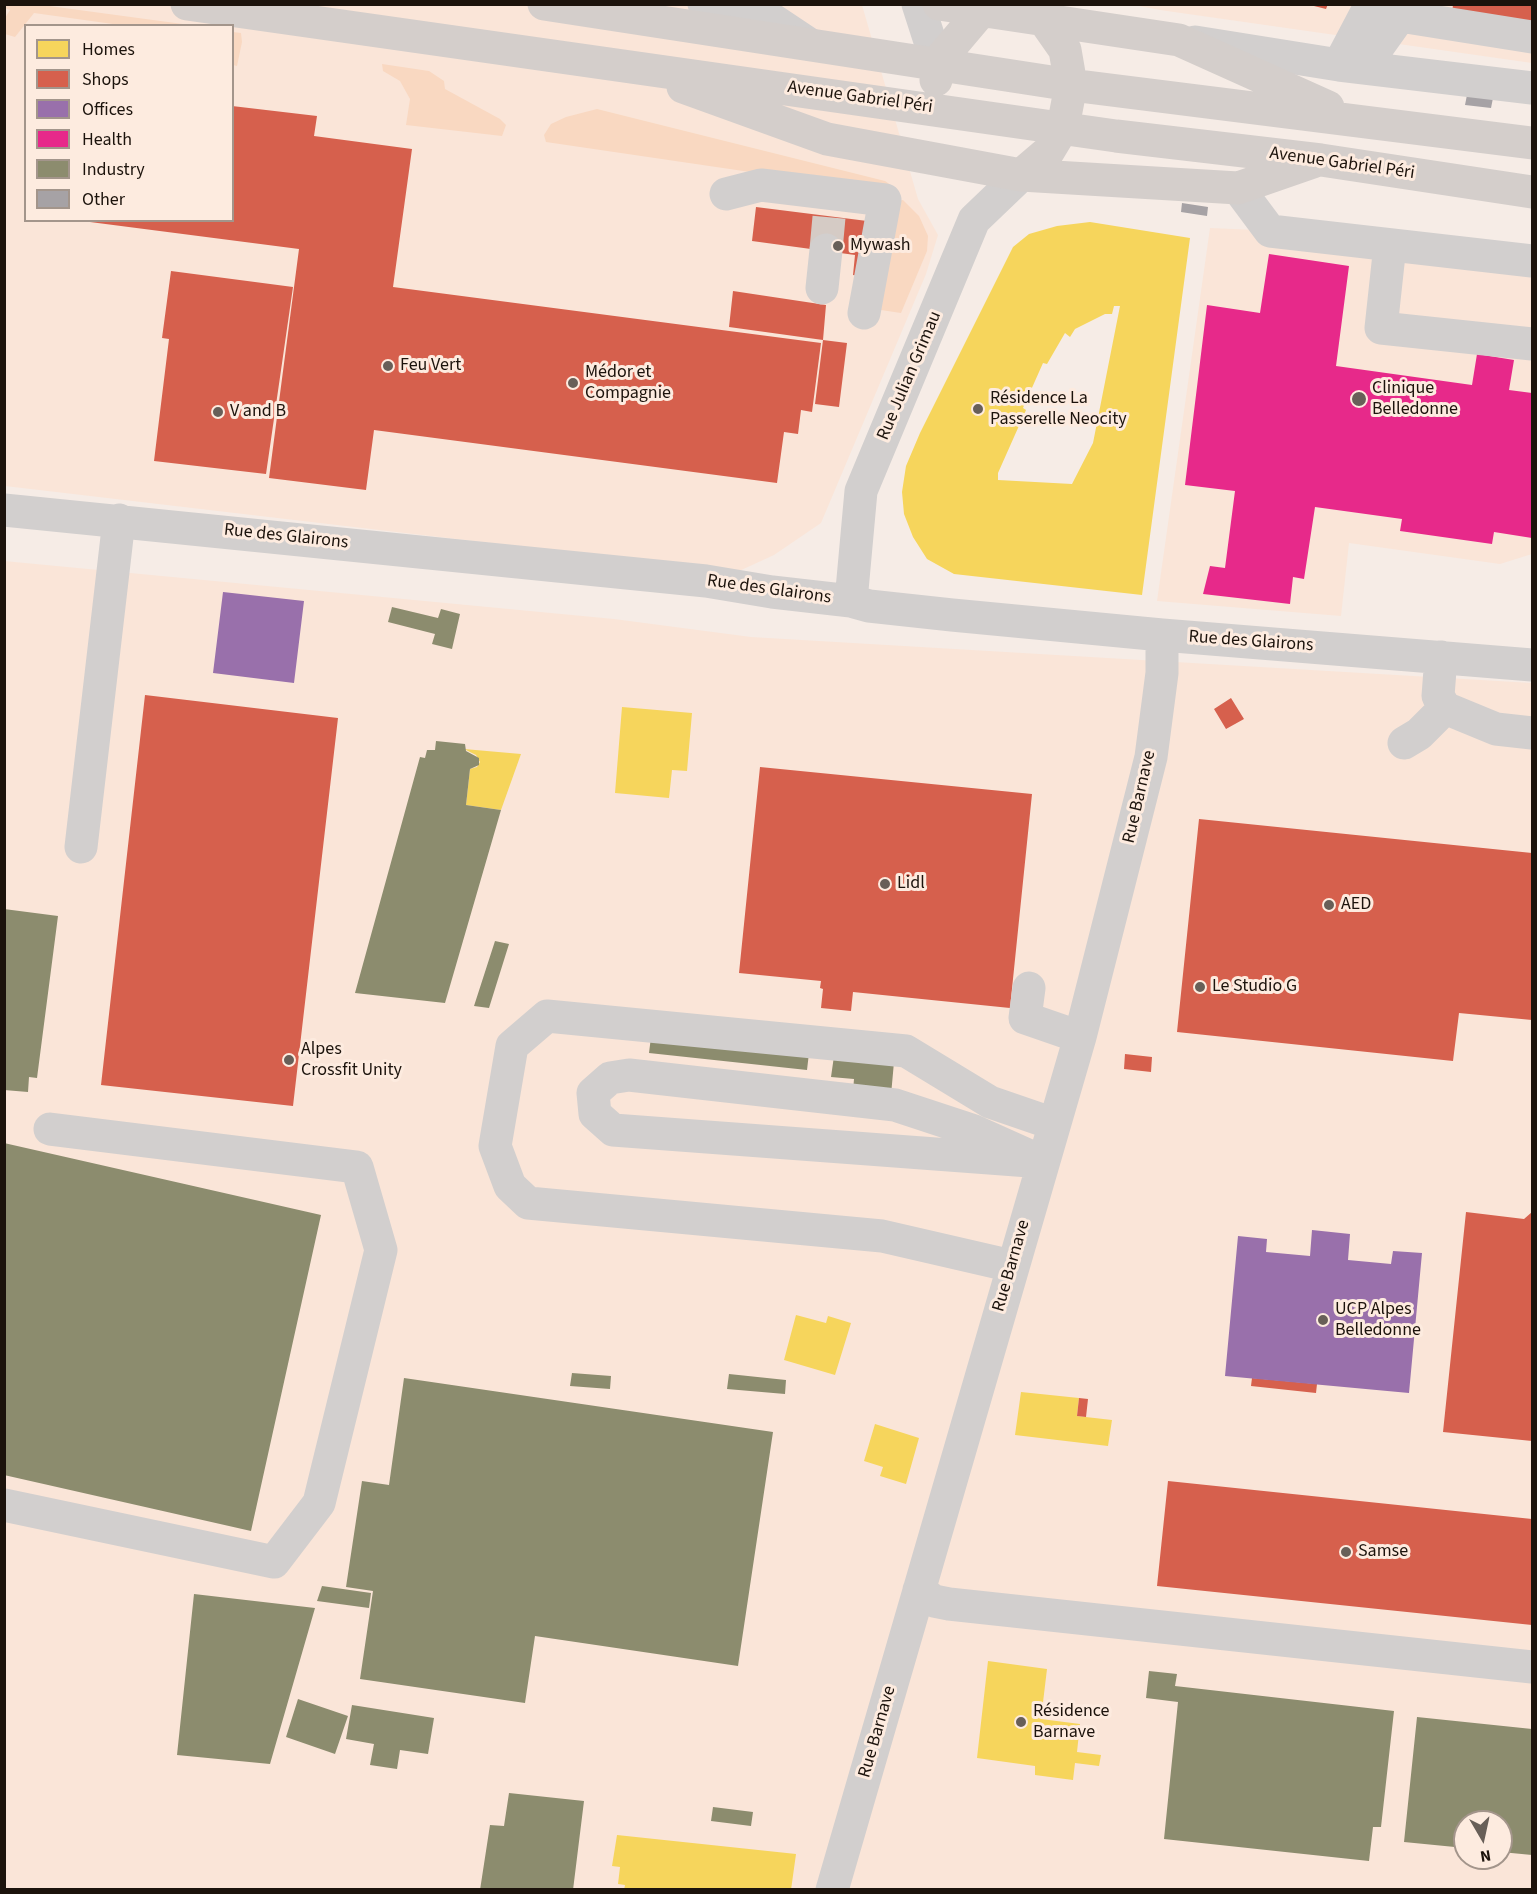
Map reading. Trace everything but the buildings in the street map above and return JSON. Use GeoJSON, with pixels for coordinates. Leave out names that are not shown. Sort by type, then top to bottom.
{"type":"FeatureCollection","features":[{"type":"Feature","properties":{"kind":"main road","name":"Avenue Gabriel Péri"},"geometry":{"type":"LineString","coordinates":[[188,4],[1064,127],[1321,160],[1533,192]]}},
{"type":"Feature","properties":{"kind":"main road"},"geometry":{"type":"LineString","coordinates":[[544,4],[1071,85],[1533,143]]}},
{"type":"Feature","properties":{"kind":"main road"},"geometry":{"type":"LineString","coordinates":[[939,4],[981,11],[1038,10],[1179,40],[1358,120]]}},
{"type":"Feature","properties":{"kind":"main road"},"geometry":{"type":"LineString","coordinates":[[1021,175],[1048,152],[1064,127],[1071,85],[1065,50],[1038,10]]}},
{"type":"Feature","properties":{"kind":"main road"},"geometry":{"type":"LineString","coordinates":[[934,109],[936,63],[981,11]]}},
{"type":"Feature","properties":{"kind":"main road"},"geometry":{"type":"LineString","coordinates":[[616,63],[827,139],[1021,175],[1238,188],[1321,160]]}},
{"type":"Feature","properties":{"kind":"street"},"geometry":{"type":"LineString","coordinates":[[704,4],[707,8],[770,18],[809,44]]}},
{"type":"Feature","properties":{"kind":"street"},"geometry":{"type":"LineString","coordinates":[[918,4],[936,63]]}},
{"type":"Feature","properties":{"kind":"street"},"geometry":{"type":"LineString","coordinates":[[1351,66],[1371,4]]}},
{"type":"Feature","properties":{"kind":"street"},"geometry":{"type":"LineString","coordinates":[[1351,66],[1400,16],[1533,37]]}},
{"type":"Feature","properties":{"kind":"street"},"geometry":{"type":"LineString","coordinates":[[1179,40],[1351,66],[1533,88]]}},
{"type":"Feature","properties":{"kind":"street","name":"Rue Julian Grimau"},"geometry":{"type":"LineString","coordinates":[[851,600],[861,491],[974,220],[1021,175]]}},
{"type":"Feature","properties":{"kind":"street"},"geometry":{"type":"LineString","coordinates":[[726,194],[761,185],[831,205],[885,200],[864,313]]}},
{"type":"Feature","properties":{"kind":"street"},"geometry":{"type":"LineString","coordinates":[[1238,188],[1270,231],[1533,261]]}},
{"type":"Feature","properties":{"kind":"street"},"geometry":{"type":"LineString","coordinates":[[1390,245],[1382,328],[1533,344]]}},
{"type":"Feature","properties":{"kind":"street"},"geometry":{"type":"LineString","coordinates":[[822,288],[826,250]]}},
{"type":"Feature","properties":{"kind":"street","name":"Rue des Glairons"},"geometry":{"type":"LineString","coordinates":[[4,510],[694,580],[772,592],[851,600],[869,606],[1162,635],[1533,665]]}},
{"type":"Feature","properties":{"kind":"street"},"geometry":{"type":"LineString","coordinates":[[81,847],[119,520]]}},
{"type":"Feature","properties":{"kind":"street","name":"Rue Barnave"},"geometry":{"type":"LineString","coordinates":[[832,1890],[1080,1037],[1151,757],[1162,673],[1162,635]]}},
{"type":"Feature","properties":{"kind":"street"},"geometry":{"type":"LineString","coordinates":[[1441,657],[1438,696],[1445,708],[1496,729],[1533,733]]}},
{"type":"Feature","properties":{"kind":"street"},"geometry":{"type":"LineString","coordinates":[[1404,743],[1419,734],[1445,708]]}},
{"type":"Feature","properties":{"kind":"street"},"geometry":{"type":"LineString","coordinates":[[1029,988],[1025,1018],[1080,1037]]}},
{"type":"Feature","properties":{"kind":"street"},"geometry":{"type":"LineString","coordinates":[[1012,1266],[882,1236],[528,1203],[510,1186],[495,1146],[512,1046],[547,1016],[906,1051],[990,1102],[1054,1124]]}},
{"type":"Feature","properties":{"kind":"street"},"geometry":{"type":"LineString","coordinates":[[629,1075],[895,1105],[974,1131],[1043,1162],[613,1130],[595,1114],[593,1093],[610,1078],[629,1075]]}},
{"type":"Feature","properties":{"kind":"street"},"geometry":{"type":"LineString","coordinates":[[4,1505],[274,1562],[319,1503],[381,1250],[357,1167],[50,1129]]}},
{"type":"Feature","properties":{"kind":"street"},"geometry":{"type":"LineString","coordinates":[[919,1590],[934,1601],[949,1604],[1533,1667]]}},
{"type":"Feature","properties":{"kind":"shaded area"},"geometry":{"type":"Polygon","coordinates":[[[42,4],[183,24],[113,24],[34,13],[15,37],[5,34],[5,18],[10,10],[5,8],[5,5],[42,4]]]}},
{"type":"Feature","properties":{"kind":"shaded area"},"geometry":{"type":"Polygon","coordinates":[[[5,5],[862,5],[918,199],[938,235],[926,274],[821,523],[774,555],[737,572],[5,486],[5,5]]]}},
{"type":"Feature","properties":{"kind":"shaded area"},"geometry":{"type":"Polygon","coordinates":[[[1134,5],[1532,5],[1532,63],[1160,10],[1134,5]]]}},
{"type":"Feature","properties":{"kind":"shaded area"},"geometry":{"type":"Polygon","coordinates":[[[234,32],[241,33],[242,42],[237,66],[234,65],[234,32]]]}},
{"type":"Feature","properties":{"kind":"shaded area"},"geometry":{"type":"Polygon","coordinates":[[[382,64],[429,71],[444,81],[445,89],[500,119],[506,125],[502,136],[406,125],[410,99],[400,81],[383,71],[382,64]]]}},
{"type":"Feature","properties":{"kind":"shaded area"},"geometry":{"type":"Polygon","coordinates":[[[597,109],[885,181],[892,186],[893,193],[546,142],[544,135],[551,124],[566,117],[597,109]]]}},
{"type":"Feature","properties":{"kind":"shaded area"},"geometry":{"type":"Polygon","coordinates":[[[903,200],[919,216],[928,236],[927,251],[901,313],[881,310],[898,201],[903,200]]]}},
{"type":"Feature","properties":{"kind":"shaded area","name":"Clinique Belledonne"},"geometry":{"type":"Polygon","coordinates":[[[1210,228],[1421,237],[1532,254],[1532,554],[1500,564],[1349,543],[1341,616],[1157,601],[1210,228]]]}},
{"type":"Feature","properties":{"kind":"shaded area"},"geometry":{"type":"Polygon","coordinates":[[[4,561],[614,619],[751,637],[1532,683],[1532,1889],[5,1889],[4,561]]]}},
{"type":"Feature","properties":{"kind":"tunnel"},"geometry":{"type":"LineString","coordinates":[[826,250],[829,217]]}},
{"type":"Feature","properties":{"kind":"place","name":"Mywash"},"geometry":{"type":"Point","coordinates":[838,246]}},
{"type":"Feature","properties":{"kind":"place","name":"Feu Vert"},"geometry":{"type":"Point","coordinates":[388,366]}},
{"type":"Feature","properties":{"kind":"place","name":"Médor et Compagnie"},"geometry":{"type":"Point","coordinates":[573,383]}},
{"type":"Feature","properties":{"kind":"place","name":"Clinique Belledonne"},"geometry":{"type":"Point","coordinates":[1359,399]}},
{"type":"Feature","properties":{"kind":"place","name":"Résidence La Passerelle Neocity"},"geometry":{"type":"Point","coordinates":[978,409]}},
{"type":"Feature","properties":{"kind":"place","name":"V and B"},"geometry":{"type":"Point","coordinates":[218,412]}},
{"type":"Feature","properties":{"kind":"place","name":"Lidl"},"geometry":{"type":"Point","coordinates":[885,884]}},
{"type":"Feature","properties":{"kind":"place","name":"AED"},"geometry":{"type":"Point","coordinates":[1329,905]}},
{"type":"Feature","properties":{"kind":"place","name":"Le Studio G"},"geometry":{"type":"Point","coordinates":[1200,987]}},
{"type":"Feature","properties":{"kind":"place","name":"Alpes Crossfit Unity"},"geometry":{"type":"Point","coordinates":[289,1060]}},
{"type":"Feature","properties":{"kind":"place","name":"UCP Alpes Belledonne"},"geometry":{"type":"Point","coordinates":[1323,1320]}},
{"type":"Feature","properties":{"kind":"place","name":"Samse"},"geometry":{"type":"Point","coordinates":[1346,1552]}},
{"type":"Feature","properties":{"kind":"place","name":"Résidence Barnave"},"geometry":{"type":"Point","coordinates":[1021,1722]}}]}
